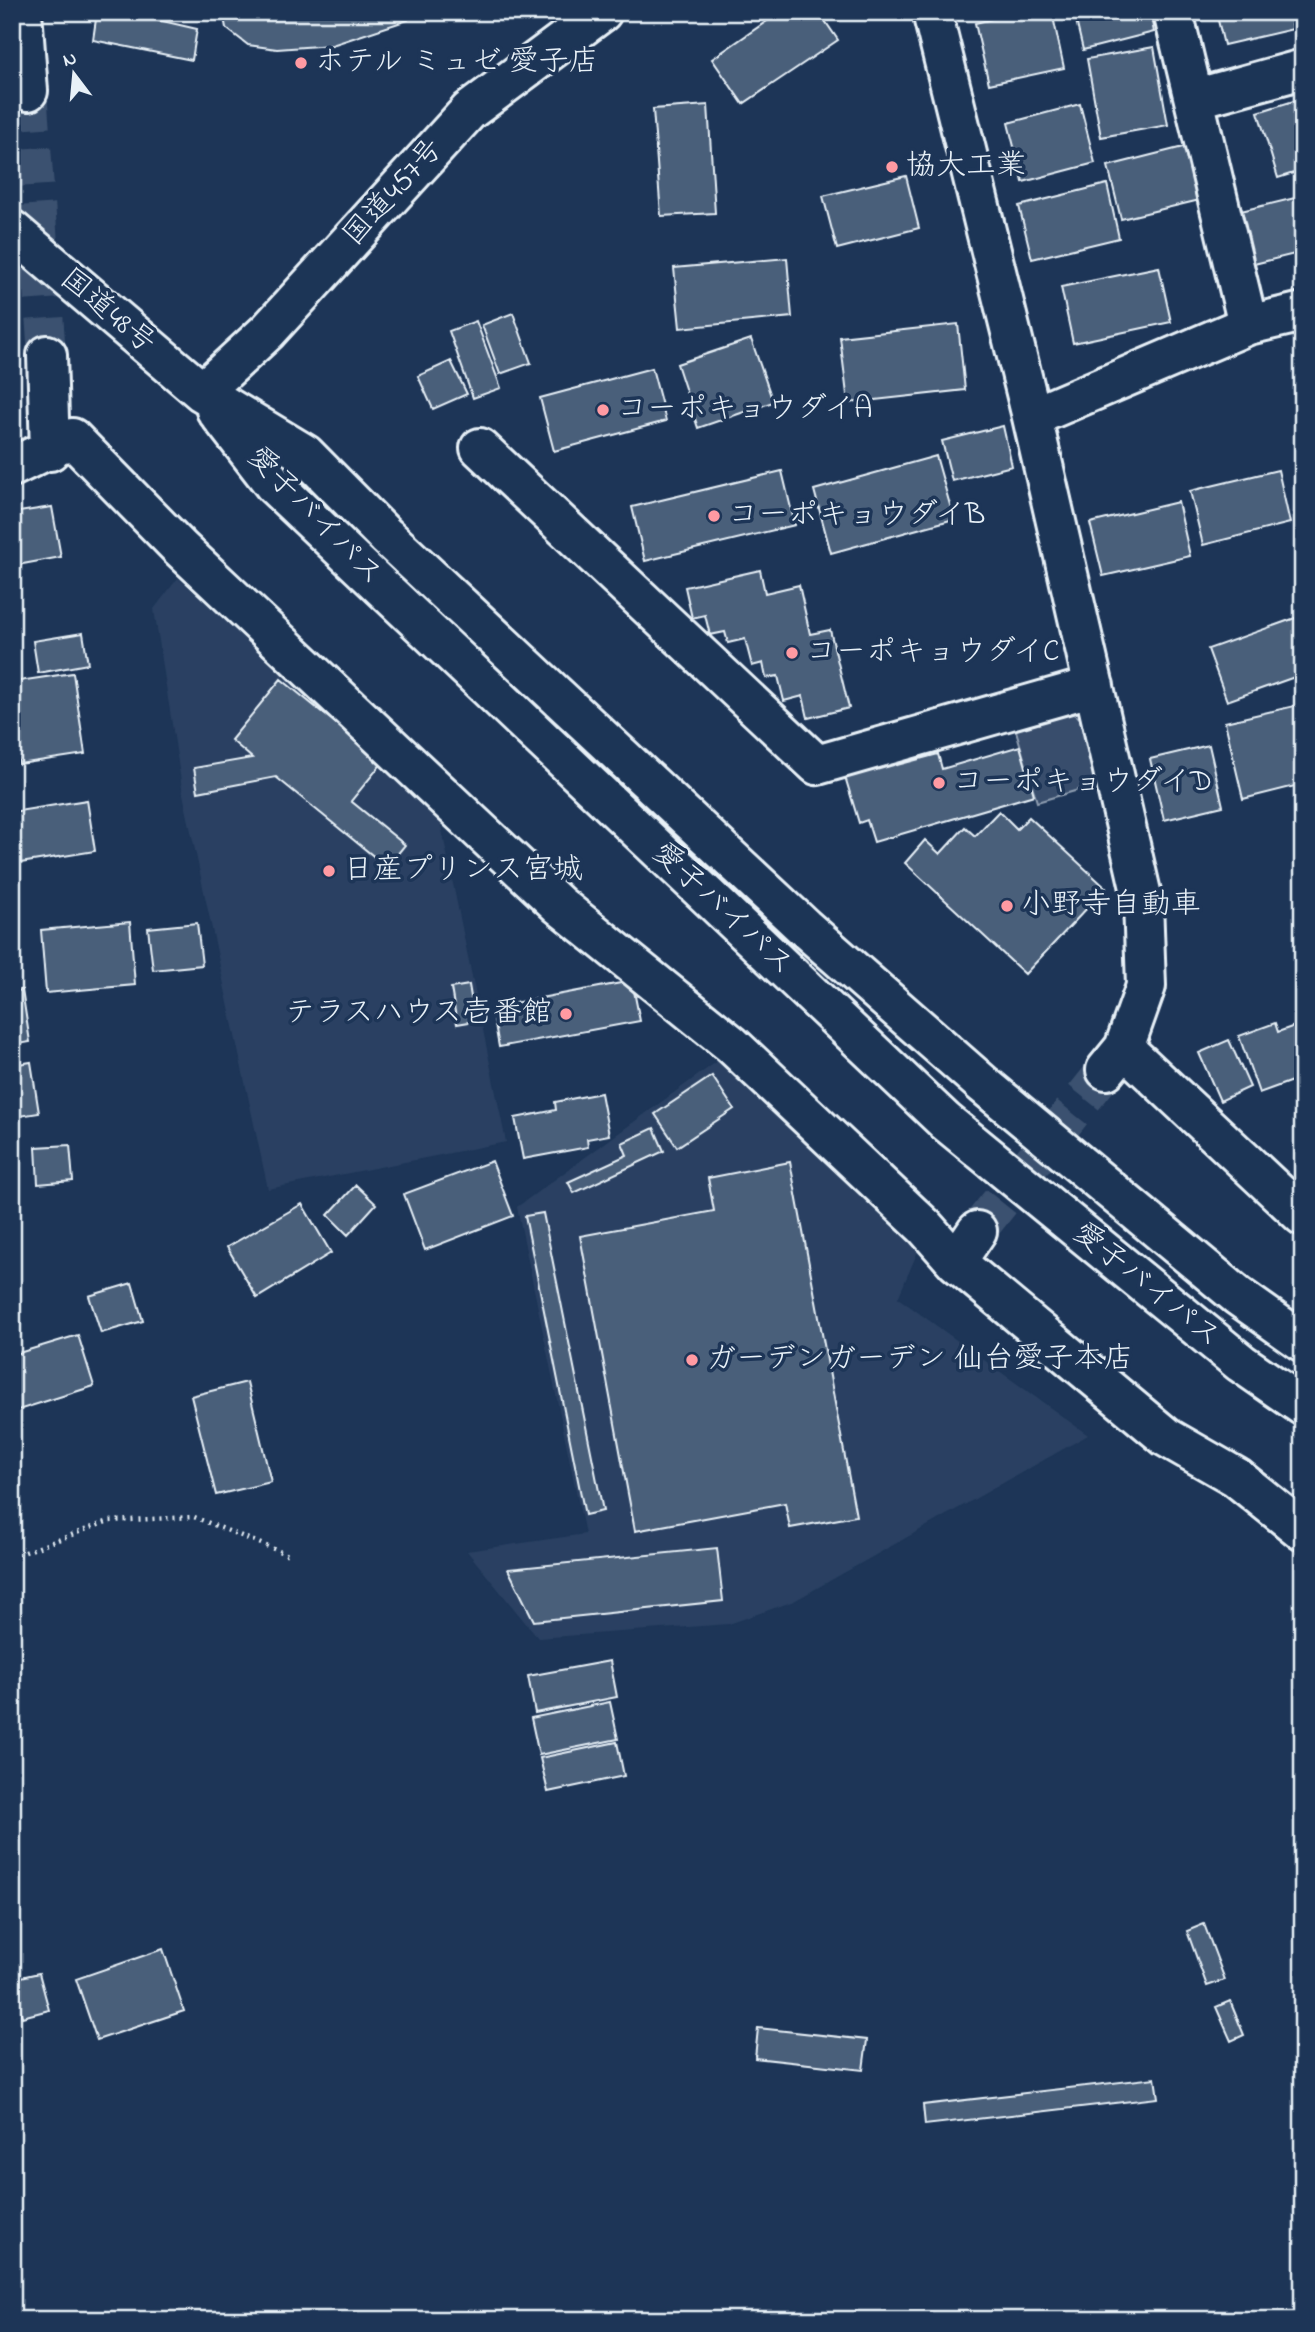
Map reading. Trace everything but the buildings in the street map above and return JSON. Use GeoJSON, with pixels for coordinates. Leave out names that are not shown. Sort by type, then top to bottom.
{"type":"FeatureCollection","features":[{"type":"Feature","properties":{"kind":"main road"},"geometry":{"type":"LineString","coordinates":[[22,12],[28,91]]}},
{"type":"Feature","properties":{"kind":"main road","name":"国道457号"},"geometry":{"type":"LineString","coordinates":[[202,392],[268,331],[469,111],[602,12]]}},
{"type":"Feature","properties":{"kind":"main road"},"geometry":{"type":"LineString","coordinates":[[932,12],[1032,417],[1143,901],[1146,986],[1115,1059],[1303,1216]]}},
{"type":"Feature","properties":{"kind":"main road"},"geometry":{"type":"LineString","coordinates":[[1173,12],[1248,325]]}},
{"type":"Feature","properties":{"kind":"main road"},"geometry":{"type":"LineString","coordinates":[[1194,99],[1303,69]]}},
{"type":"Feature","properties":{"kind":"main road","name":"国道48号"},"geometry":{"type":"LineString","coordinates":[[12,230],[202,392]]}},
{"type":"Feature","properties":{"kind":"main road"},"geometry":{"type":"LineString","coordinates":[[1032,417],[1248,325],[1303,312]]}},
{"type":"Feature","properties":{"kind":"main road"},"geometry":{"type":"LineString","coordinates":[[26,456],[47,355]]}},
{"type":"Feature","properties":{"kind":"main road","name":"愛子バイパス"},"geometry":{"type":"LineString","coordinates":[[202,392],[305,454],[386,536],[804,927],[1016,1111],[1238,1296],[1303,1342]]}},
{"type":"Feature","properties":{"kind":"main road","name":"愛子バイパス"},"geometry":{"type":"LineString","coordinates":[[202,392],[274,485],[945,1121],[1241,1363],[1303,1406]]}},
{"type":"Feature","properties":{"kind":"main road"},"geometry":{"type":"LineString","coordinates":[[26,456],[72,438],[180,548],[559,905],[731,1044],[925,1227],[966,1247],[1166,1437],[1236,1477],[1303,1531]]}},
{"type":"Feature","properties":{"kind":"main road"},"geometry":{"type":"LineString","coordinates":[[480,448],[817,765],[1094,686]]}},
{"type":"Feature","properties":{"kind":"path"},"geometry":{"type":"LineString","coordinates":[[12,1557],[109,1521],[194,1517],[291,1556]]}},
{"type":"Feature","properties":{"kind":"shaded area"},"geometry":{"type":"Polygon","coordinates":[[[178,578],[437,806],[506,1142],[268,1189],[183,794],[154,609],[178,578]]]}},
{"type":"Feature","properties":{"kind":"shaded area"},"geometry":{"type":"Polygon","coordinates":[[[1055,704],[1080,718],[1099,784],[1037,802],[1012,717],[1055,704]]]}},
{"type":"Feature","properties":{"kind":"shaded area"},"geometry":{"type":"Polygon","coordinates":[[[719,1060],[923,1239],[898,1298],[1088,1435],[794,1601],[729,1624],[538,1638],[467,1551],[585,1534],[517,1207],[719,1060]]]}},
{"type":"Feature","properties":{"kind":"tunnel"},"geometry":{"type":"LineString","coordinates":[[28,91],[47,355]]}},
{"type":"Feature","properties":{"kind":"tunnel"},"geometry":{"type":"LineString","coordinates":[[977,1231],[1106,1070]]}},
{"type":"Feature","properties":{"kind":"place","name":"ホテル ミュゼ 愛子店"},"geometry":{"type":"Point","coordinates":[301,63]}},
{"type":"Feature","properties":{"kind":"place","name":"協大工業"},"geometry":{"type":"Point","coordinates":[892,167]}},
{"type":"Feature","properties":{"kind":"place","name":"コーポキョウダイA"},"geometry":{"type":"Point","coordinates":[603,410]}},
{"type":"Feature","properties":{"kind":"place","name":"コーポキョウダイB"},"geometry":{"type":"Point","coordinates":[714,516]}},
{"type":"Feature","properties":{"kind":"place","name":"コーポキョウダイC"},"geometry":{"type":"Point","coordinates":[792,653]}},
{"type":"Feature","properties":{"kind":"place","name":"コーポキョウダイD"},"geometry":{"type":"Point","coordinates":[939,783]}},
{"type":"Feature","properties":{"kind":"place","name":"日産プリンス宮城"},"geometry":{"type":"Point","coordinates":[329,871]}},
{"type":"Feature","properties":{"kind":"place","name":"小野寺自動車"},"geometry":{"type":"Point","coordinates":[1007,906]}},
{"type":"Feature","properties":{"kind":"place","name":"テラスハウス壱番館"},"geometry":{"type":"Point","coordinates":[566,1014]}},
{"type":"Feature","properties":{"kind":"place","name":"ガーデンガーデン 仙台愛子本店"},"geometry":{"type":"Point","coordinates":[692,1360]}}]}
